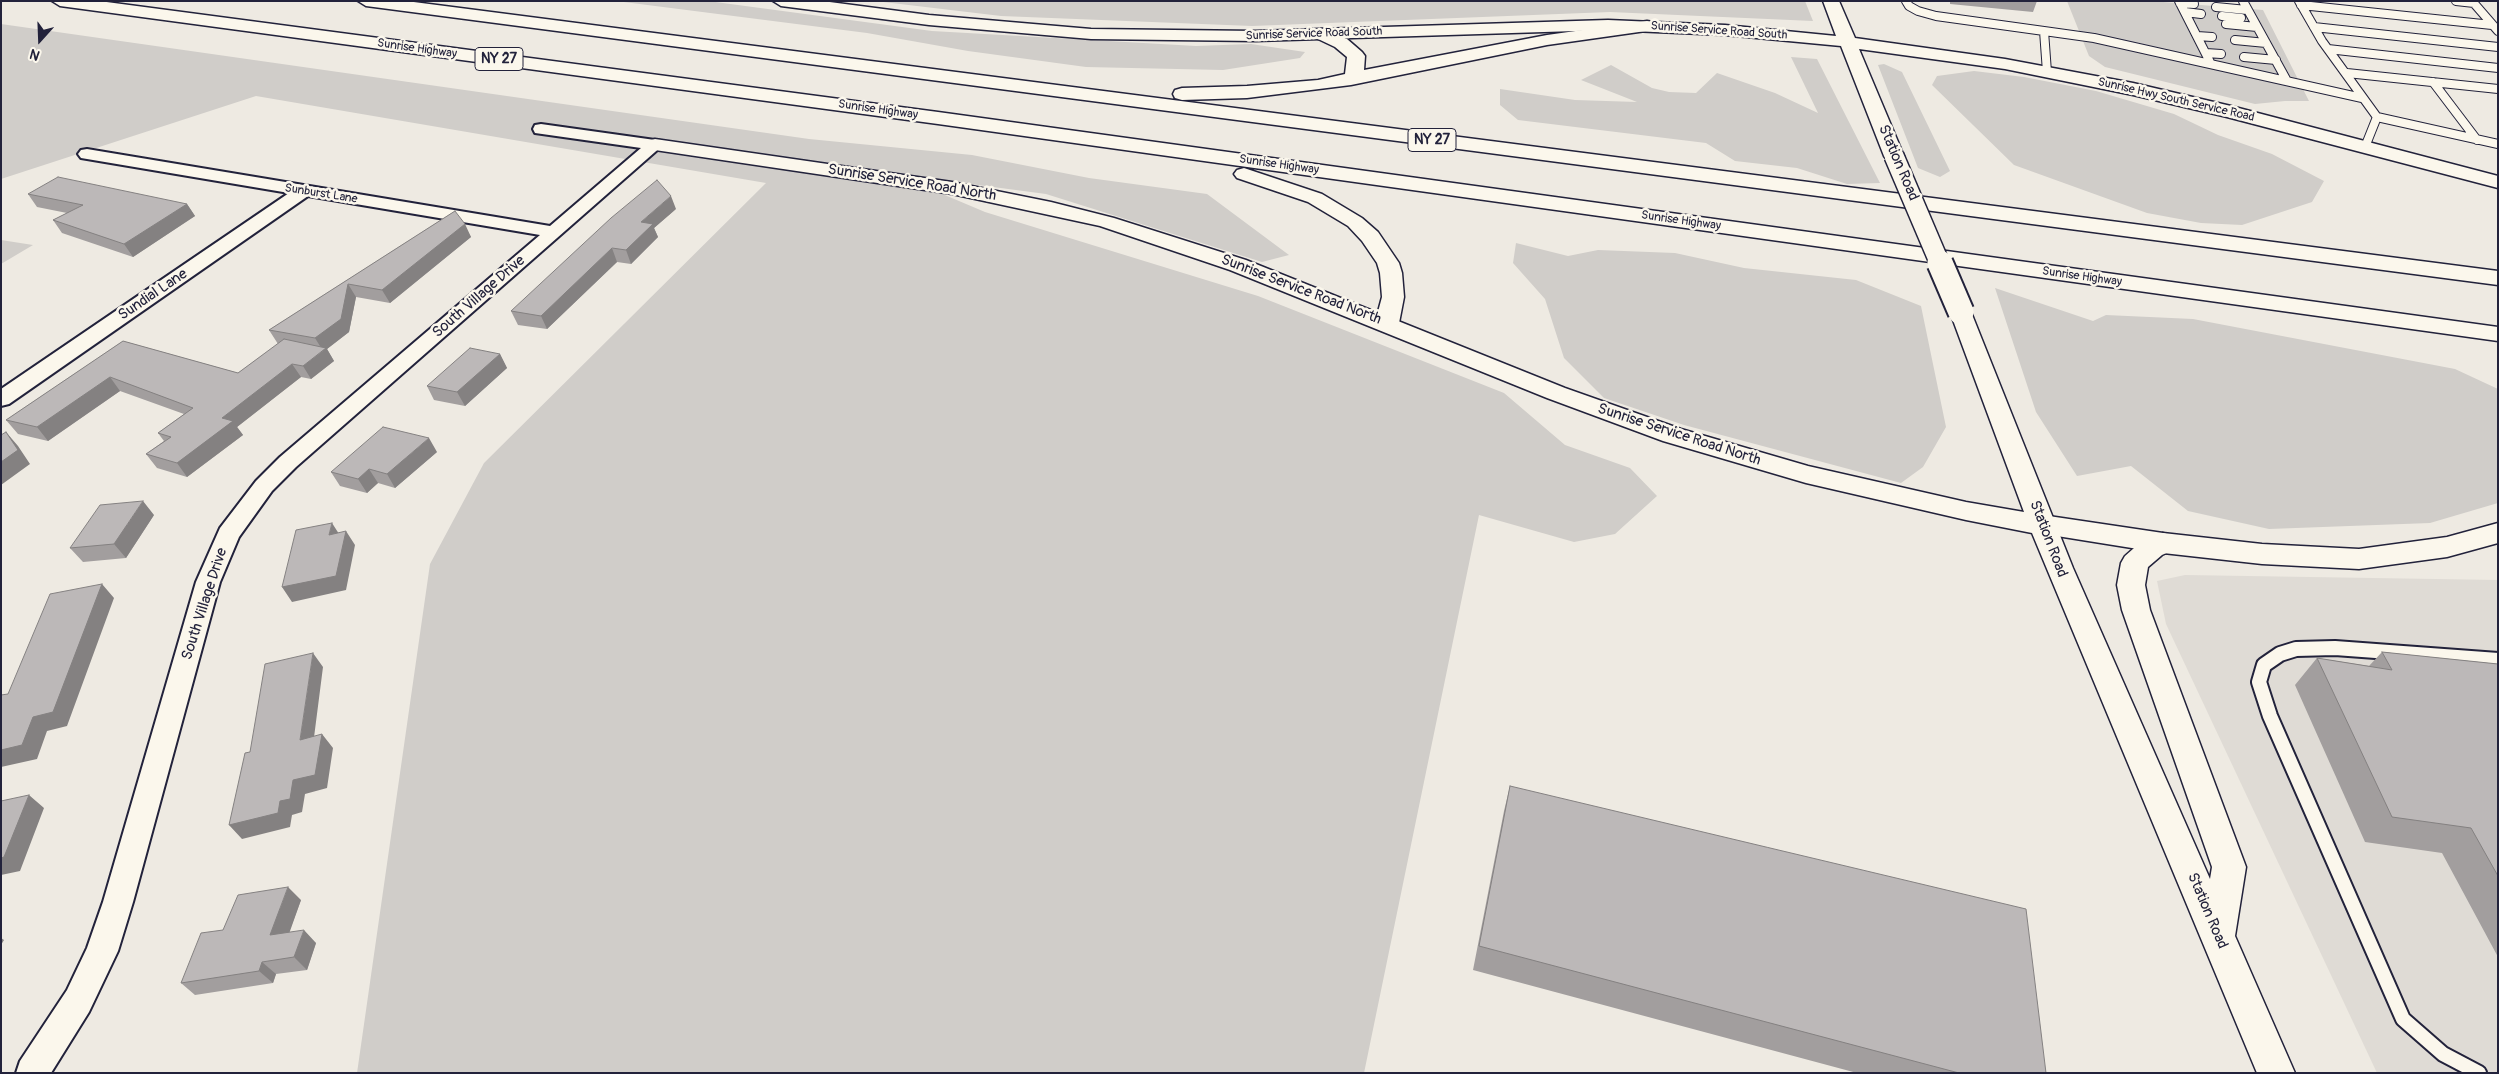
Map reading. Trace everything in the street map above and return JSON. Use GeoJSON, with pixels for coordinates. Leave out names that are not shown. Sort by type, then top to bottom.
{"type":"FeatureCollection","features":[{"type":"Feature","properties":{"kind":"main road","name":"Sunrise Highway"},"geometry":{"type":"LineString","coordinates":[[60,1],[938,118],[2498,334]]}},
{"type":"Feature","properties":{"kind":"main road","name":"NY 27"},"geometry":{"type":"LineString","coordinates":[[366,1],[2498,278]]}},
{"type":"Feature","properties":{"kind":"main road","name":"Sunrise Service Road South"},"geometry":{"type":"LineString","coordinates":[[781,1],[929,20],[1082,34],[1192,37],[1516,26],[1647,26],[1725,30],[1849,42]]}},
{"type":"Feature","properties":{"kind":"main road","name":"Station Road"},"geometry":{"type":"LineString","coordinates":[[1831,1],[1960,312],[2042,525],[2276,1073]]}},
{"type":"Feature","properties":{"kind":"main road"},"geometry":{"type":"LineString","coordinates":[[885,69],[1029,79],[1143,92],[1181,94],[1257,92],[1351,80],[1537,42],[1647,26]]}},
{"type":"Feature","properties":{"kind":"main road"},"geometry":{"type":"LineString","coordinates":[[1322,34],[1341,43],[1356,56],[1356,69],[1351,80]]}},
{"type":"Feature","properties":{"kind":"main road","name":"Sunrise Hwy South Service Road"},"geometry":{"type":"LineString","coordinates":[[1849,42],[1954,56],[2048,72],[2189,102],[2498,182]]}},
{"type":"Feature","properties":{"kind":"main road"},"geometry":{"type":"LineString","coordinates":[[938,118],[1206,165],[1270,181],[1315,198],[1355,222],[1370,237],[1388,263],[1393,297],[1387,323]]}},
{"type":"Feature","properties":{"kind":"main road","name":"Sunrise Service Road North"},"geometry":{"type":"LineString","coordinates":[[655,145],[952,188],[1051,208],[1176,243],[1387,323],[1617,417],[1725,451],[1884,493],[2042,525],[2262,554],[2359,559],[2447,547],[2498,533]]}},
{"type":"Feature","properties":{"kind":"main road"},"geometry":{"type":"LineString","coordinates":[[2163,542],[2152,548],[2135,563],[2131,585],[2136,610],[2229,867],[2218,935]]}},
{"type":"Feature","properties":{"kind":"street","name":"Sunrise Service Road North"},"geometry":{"type":"LineString","coordinates":[[541,129],[655,145]]}},
{"type":"Feature","properties":{"kind":"street","name":"South Village Drive"},"geometry":{"type":"LineString","coordinates":[[32,1073],[78,1001],[102,951],[118,902],[208,582],[228,534],[258,494],[288,462],[655,145]]}},
{"type":"Feature","properties":{"kind":"street","name":"Sunburst Lane"},"geometry":{"type":"LineString","coordinates":[[87,154],[554,232]]}},
{"type":"Feature","properties":{"kind":"street","name":"Sundial Lane"},"geometry":{"type":"LineString","coordinates":[[1,399],[304,191]]}},
{"type":"Feature","properties":{"kind":"lane"},"geometry":{"type":"LineString","coordinates":[[1906,1],[1909,6],[1936,16],[2094,38],[2362,98]]}},
{"type":"Feature","properties":{"kind":"lane"},"geometry":{"type":"LineString","coordinates":[[2456,1],[2473,2],[2498,31]]}},
{"type":"Feature","properties":{"kind":"lane"},"geometry":{"type":"LineString","coordinates":[[2179,2],[2211,64]]}},
{"type":"Feature","properties":{"kind":"lane"},"geometry":{"type":"LineString","coordinates":[[2179,2],[2194,4]]}},
{"type":"Feature","properties":{"kind":"lane"},"geometry":{"type":"LineString","coordinates":[[2300,3],[2492,24]]}},
{"type":"Feature","properties":{"kind":"lane"},"geometry":{"type":"LineString","coordinates":[[2300,3],[2328,49],[2377,117],[2498,144]]}},
{"type":"Feature","properties":{"kind":"lane"},"geometry":{"type":"LineString","coordinates":[[2216,4],[2245,5],[2287,81]]}},
{"type":"Feature","properties":{"kind":"lane"},"geometry":{"type":"LineString","coordinates":[[2185,12],[2200,14]]}},
{"type":"Feature","properties":{"kind":"lane"},"geometry":{"type":"LineString","coordinates":[[2222,16],[2252,19]]}},
{"type":"Feature","properties":{"kind":"lane"},"geometry":{"type":"LineString","coordinates":[[2189,20],[2204,22]]}},
{"type":"Feature","properties":{"kind":"lane"},"geometry":{"type":"LineString","coordinates":[[2226,24],[2257,28]]}},
{"type":"Feature","properties":{"kind":"lane"},"geometry":{"type":"LineString","coordinates":[[2314,27],[2498,47]]}},
{"type":"Feature","properties":{"kind":"lane"},"geometry":{"type":"LineString","coordinates":[[2044,31],[2048,72]]}},
{"type":"Feature","properties":{"kind":"lane"},"geometry":{"type":"LineString","coordinates":[[2195,32],[2210,34]]}},
{"type":"Feature","properties":{"kind":"lane"},"geometry":{"type":"LineString","coordinates":[[2231,33],[2262,36]]}},
{"type":"Feature","properties":{"kind":"lane"},"geometry":{"type":"LineString","coordinates":[[2235,40],[2266,44]]}},
{"type":"Feature","properties":{"kind":"lane"},"geometry":{"type":"LineString","coordinates":[[2204,49],[2217,47]]}},
{"type":"Feature","properties":{"kind":"lane"},"geometry":{"type":"LineString","coordinates":[[2204,49],[2221,54]]}},
{"type":"Feature","properties":{"kind":"lane"},"geometry":{"type":"LineString","coordinates":[[2240,49],[2271,53]]}},
{"type":"Feature","properties":{"kind":"lane"},"geometry":{"type":"LineString","coordinates":[[2328,49],[2498,68]]}},
{"type":"Feature","properties":{"kind":"lane"},"geometry":{"type":"LineString","coordinates":[[2244,57],[2276,60]]}},
{"type":"Feature","properties":{"kind":"lane"},"geometry":{"type":"LineString","coordinates":[[2347,73],[2498,89]]}},
{"type":"Feature","properties":{"kind":"lane"},"geometry":{"type":"LineString","coordinates":[[2433,82],[2477,140]]}},
{"type":"Feature","properties":{"kind":"lane"},"geometry":{"type":"LineString","coordinates":[[2365,148],[2377,117]]}},
{"type":"Feature","properties":{"kind":"lane"},"geometry":{"type":"LineString","coordinates":[[2479,1073],[2443,1054],[2404,1019],[2270,716],[2259,682],[2264,665],[2280,654],[2296,649],[2335,648],[2498,660]]}},
{"type":"Feature","properties":{"kind":"shaded area"},"geometry":{"type":"Polygon","coordinates":[[[616,1],[708,1],[932,31],[1196,46],[1251,44],[1305,52],[1300,58],[1223,70],[1086,67],[968,51],[867,33],[616,1]]]}},
{"type":"Feature","properties":{"kind":"shaded area"},"geometry":{"type":"Polygon","coordinates":[[[875,1],[1805,1],[1813,21],[1610,12],[1252,26],[1001,16],[875,1]]]}},
{"type":"Feature","properties":{"kind":"shaded area"},"geometry":{"type":"Polygon","coordinates":[[[2067,1],[2151,1],[2263,10],[2309,101],[2255,104],[2105,67],[2089,56],[2067,1]]]}},
{"type":"Feature","properties":{"kind":"shaded area"},"geometry":{"type":"Polygon","coordinates":[[[1,24],[809,139],[972,155],[1089,178],[1207,194],[1289,255],[1262,262],[1046,194],[895,174],[985,212],[1258,296],[1504,393],[1565,445],[1630,468],[1657,496],[1615,534],[1574,542],[1479,515],[1364,1073],[357,1073],[430,564],[484,463],[766,183],[256,96],[1,179],[1,24]]]}},
{"type":"Feature","properties":{"kind":"shaded area"},"geometry":{"type":"Polygon","coordinates":[[[1791,57],[1817,59],[1880,183],[1847,184],[1797,168],[1735,161],[1706,143],[1518,120],[1500,105],[1500,89],[1575,100],[1637,102],[1581,80],[1611,65],[1652,88],[1669,92],[1696,93],[1717,73],[1775,93],[1818,113],[1791,57]]]}},
{"type":"Feature","properties":{"kind":"shaded area"},"geometry":{"type":"Polygon","coordinates":[[[1884,64],[1902,72],[1950,171],[1940,177],[1918,168],[1878,65],[1884,64]]]}},
{"type":"Feature","properties":{"kind":"shaded area"},"geometry":{"type":"Polygon","coordinates":[[[1974,71],[2024,77],[2096,91],[2174,114],[2218,135],[2272,154],[2324,181],[2312,202],[2242,225],[2201,223],[2147,213],[2014,165],[1932,85],[1937,76],[1974,71]]]}},
{"type":"Feature","properties":{"kind":"shaded area"},"geometry":{"type":"Polygon","coordinates":[[[1,240],[33,245],[1,264],[1,240]]]}},
{"type":"Feature","properties":{"kind":"shaded area"},"geometry":{"type":"Polygon","coordinates":[[[1516,243],[1568,256],[1598,250],[1675,253],[1744,268],[1856,280],[1921,306],[1946,427],[1923,467],[1901,483],[1684,425],[1604,398],[1564,358],[1545,299],[1513,263],[1516,243]]]}},
{"type":"Feature","properties":{"kind":"shaded area"},"geometry":{"type":"Polygon","coordinates":[[[1995,288],[2093,321],[2106,315],[2193,319],[2455,369],[2498,389],[2498,503],[2430,523],[2269,529],[2188,511],[2131,466],[2077,476],[2036,412],[1995,288]]]}},
{"type":"Feature","properties":{"kind":"shaded area"},"geometry":{"type":"Polygon","coordinates":[[[2185,575],[2498,580],[2498,1073],[2377,1073],[2166,624],[2157,581],[2185,575]]]}},
{"type":"Feature","properties":{"kind":"building"},"geometry":{"type":"Polygon","coordinates":[[[58,177],[187,204],[124,244],[53,220],[83,205],[28,194],[58,177]]]}},
{"type":"Feature","properties":{"kind":"building"},"geometry":{"type":"Polygon","coordinates":[[[657,180],[671,196],[641,222],[653,224],[626,250],[612,248],[541,316],[511,311],[611,218],[657,180]]]}},
{"type":"Feature","properties":{"kind":"building"},"geometry":{"type":"Polygon","coordinates":[[[455,211],[465,224],[382,290],[348,284],[341,319],[315,338],[269,330],[455,211]]]}},
{"type":"Feature","properties":{"kind":"building"},"geometry":{"type":"Polygon","coordinates":[[[284,339],[326,348],[303,366],[292,364],[222,418],[233,421],[177,463],[146,454],[171,437],[158,433],[193,408],[110,377],[37,427],[6,420],[123,341],[238,373],[284,339]]]}},
{"type":"Feature","properties":{"kind":"building"},"geometry":{"type":"Polygon","coordinates":[[[470,348],[500,354],[457,392],[427,386],[470,348]]]}},
{"type":"Feature","properties":{"kind":"building"},"geometry":{"type":"Polygon","coordinates":[[[383,427],[429,438],[387,474],[369,469],[358,479],[331,472],[383,427]]]}},
{"type":"Feature","properties":{"kind":"building"},"geometry":{"type":"Polygon","coordinates":[[[6,432],[18,450],[1,462],[1,435],[6,432]]]}},
{"type":"Feature","properties":{"kind":"building"},"geometry":{"type":"Polygon","coordinates":[[[143,501],[114,544],[70,548],[100,505],[143,501]]]}},
{"type":"Feature","properties":{"kind":"building"},"geometry":{"type":"Polygon","coordinates":[[[332,523],[329,535],[346,531],[336,576],[282,587],[296,530],[332,523]]]}},
{"type":"Feature","properties":{"kind":"building"},"geometry":{"type":"Polygon","coordinates":[[[102,584],[53,712],[33,717],[22,745],[1,750],[1,695],[8,694],[50,594],[102,584]]]}},
{"type":"Feature","properties":{"kind":"building"},"geometry":{"type":"Polygon","coordinates":[[[2382,652],[2498,664],[2498,876],[2471,828],[2392,817],[2317,658],[2392,670],[2382,652]]]}},
{"type":"Feature","properties":{"kind":"building"},"geometry":{"type":"Polygon","coordinates":[[[313,653],[300,740],[322,734],[315,775],[293,780],[290,799],[280,801],[278,813],[229,825],[245,753],[250,752],[265,664],[313,653]]]}},
{"type":"Feature","properties":{"kind":"building"},"geometry":{"type":"Polygon","coordinates":[[[1510,786],[2026,909],[2046,1073],[1959,1073],[1479,946],[1510,786]]]}},
{"type":"Feature","properties":{"kind":"building"},"geometry":{"type":"Polygon","coordinates":[[[29,795],[4,857],[1,858],[1,801],[29,795]]]}},
{"type":"Feature","properties":{"kind":"building"},"geometry":{"type":"Polygon","coordinates":[[[288,887],[270,935],[304,930],[294,957],[262,962],[259,971],[181,983],[201,933],[223,930],[238,895],[288,887]]]}}]}
